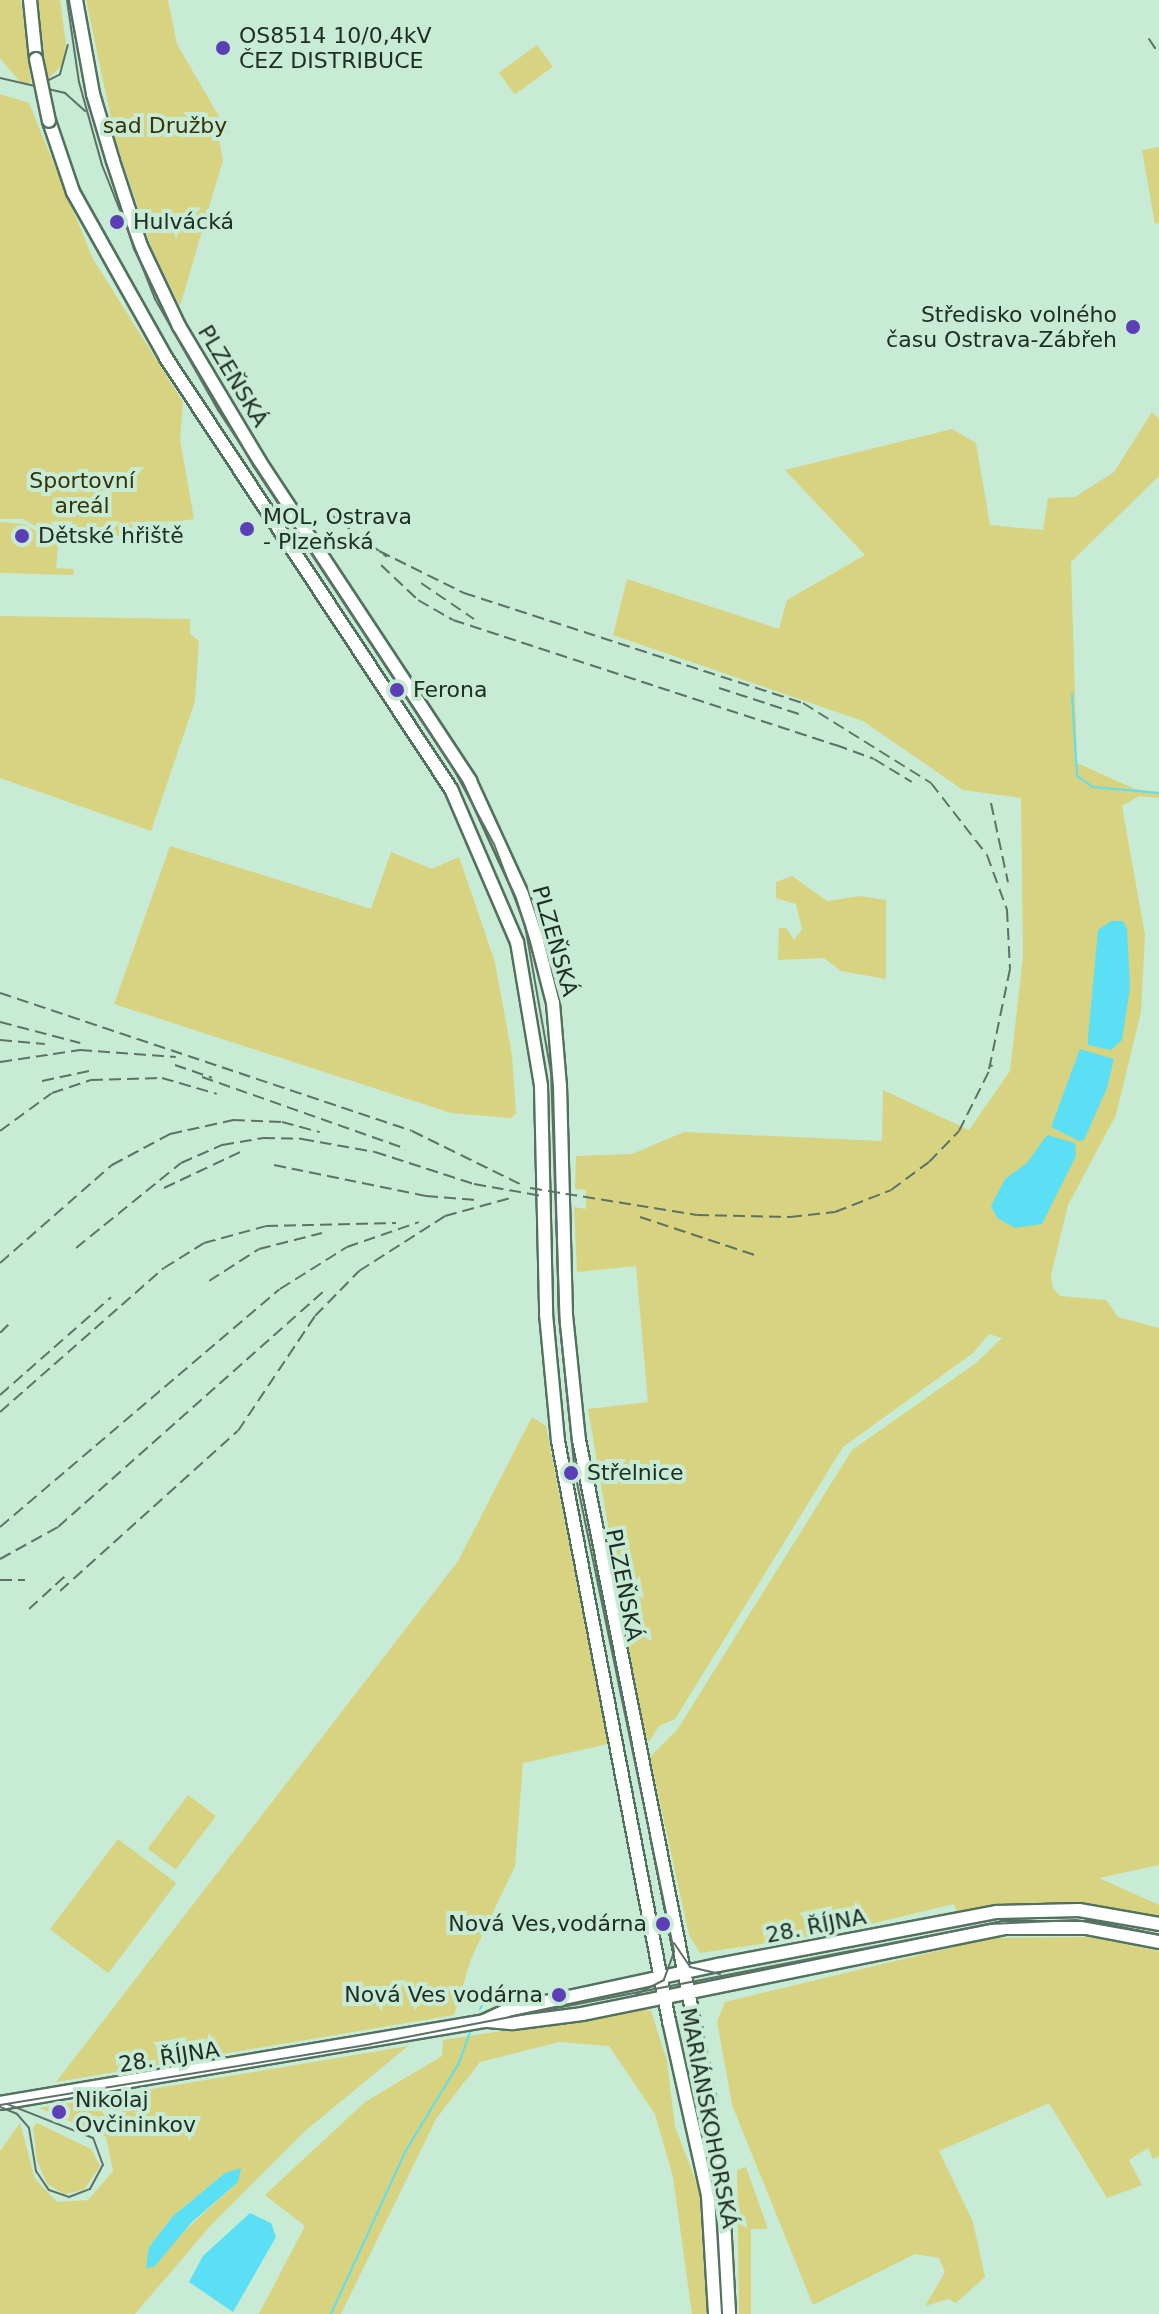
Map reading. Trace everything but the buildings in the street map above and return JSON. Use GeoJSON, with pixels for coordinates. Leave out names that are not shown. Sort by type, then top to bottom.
{"type":"FeatureCollection","features":[{"type":"Feature","properties":{"kind":"main road","name":"PLZEŇSKÁ"},"geometry":{"type":"LineString","coordinates":[[30,0],[36,59],[49,121],[73,192],[118,278],[451,789],[505,902],[531,1006],[541,1086],[546,1314],[558,1441],[663,1978]]}},
{"type":"Feature","properties":{"kind":"main road","name":"PLZEŇSKÁ"},"geometry":{"type":"LineString","coordinates":[[76,0],[93,94],[113,161],[141,246],[179,326],[260,462],[470,781],[516,879],[536,937],[553,1003],[560,1086],[566,1315],[579,1440],[689,1994]]}},
{"type":"Feature","properties":{"kind":"main road","name":"28. ŘÍJNA"},"geometry":{"type":"LineString","coordinates":[[484,2021],[508,2010],[1008,1911],[1090,1911],[1159,1924]]}},
{"type":"Feature","properties":{"kind":"main road","name":"28. ŘÍJNA"},"geometry":{"type":"LineString","coordinates":[[0,2103],[484,2021],[513,2023],[573,2016],[1004,1928],[1078,1927],[1159,1942]]}},
{"type":"Feature","properties":{"kind":"main road","name":"MARIÁNSKOHORSKÁ"},"geometry":{"type":"LineString","coordinates":[[663,1978],[708,2196],[715,2314]]}},
{"type":"Feature","properties":{"kind":"main road"},"geometry":{"type":"LineString","coordinates":[[695,2026],[703,1999],[716,1989]]}},
{"type":"Feature","properties":{"kind":"main road","name":"MARIÁNSKOHORSKÁ"},"geometry":{"type":"LineString","coordinates":[[689,1994],[722,2183],[729,2314]]}},
{"type":"Feature","properties":{"kind":"green space"},"geometry":{"type":"Polygon","coordinates":[[[0,0],[21,0],[31,83],[21,83],[0,58],[0,0]]]}},
{"type":"Feature","properties":{"kind":"green space"},"geometry":{"type":"Polygon","coordinates":[[[38,0],[60,0],[66,44],[64,63],[47,80],[38,0]]]}},
{"type":"Feature","properties":{"kind":"green space","name":"sad Družby"},"geometry":{"type":"Polygon","coordinates":[[[86,0],[168,0],[177,44],[228,132],[219,138],[223,160],[180,306],[151,247],[116,142],[86,0]]]}},
{"type":"Feature","properties":{"kind":"green space"},"geometry":{"type":"Polygon","coordinates":[[[537,45],[553,67],[515,94],[499,73],[537,45]]]}},
{"type":"Feature","properties":{"kind":"green space","name":"Sportovní areál"},"geometry":{"type":"Polygon","coordinates":[[[0,94],[29,103],[93,259],[183,402],[180,439],[194,519],[173,522],[162,535],[74,537],[72,545],[23,519],[0,519],[0,94]]]}},
{"type":"Feature","properties":{"kind":"green space"},"geometry":{"type":"Polygon","coordinates":[[[1159,147],[1159,223],[1155,224],[1142,150],[1159,147]]]}},
{"type":"Feature","properties":{"kind":"green space"},"geometry":{"type":"Polygon","coordinates":[[[1152,412],[1159,419],[1159,476],[1071,562],[1077,763],[1135,789],[1159,792],[1159,798],[1139,796],[1122,806],[1145,935],[1141,1012],[1116,1115],[1068,1205],[1051,1275],[1053,1288],[1060,1296],[1106,1300],[1118,1317],[1159,1328],[1159,1865],[1099,1878],[1159,1905],[1159,1917],[1067,1904],[957,1913],[954,1904],[829,1934],[700,1953],[689,1935],[650,1757],[677,1730],[852,1450],[976,1363],[1002,1338],[989,1334],[973,1353],[843,1447],[675,1719],[659,1726],[649,1742],[643,1729],[588,1409],[648,1402],[636,1266],[577,1272],[574,1207],[586,1209],[586,1190],[575,1189],[576,1156],[632,1154],[684,1132],[882,1141],[883,1090],[969,1130],[1010,1071],[1023,957],[1021,798],[963,790],[863,721],[613,635],[627,579],[779,629],[787,600],[865,555],[785,470],[952,429],[976,443],[990,525],[1043,530],[1048,498],[1075,497],[1114,472],[1152,412]]]}},
{"type":"Feature","properties":{"kind":"green space"},"geometry":{"type":"Polygon","coordinates":[[[0,522],[25,524],[58,545],[56,568],[74,569],[73,575],[0,573],[0,522]]]}},
{"type":"Feature","properties":{"kind":"green space"},"geometry":{"type":"Polygon","coordinates":[[[0,616],[190,619],[190,634],[199,641],[195,701],[151,831],[0,778],[0,616]]]}},
{"type":"Feature","properties":{"kind":"green space"},"geometry":{"type":"Polygon","coordinates":[[[170,846],[371,909],[391,852],[432,869],[459,857],[495,962],[512,1055],[516,1113],[511,1118],[451,1113],[114,1004],[170,846]]]}},
{"type":"Feature","properties":{"kind":"green space"},"geometry":{"type":"Polygon","coordinates":[[[792,876],[827,901],[860,896],[886,900],[886,979],[841,971],[824,958],[778,960],[779,928],[786,928],[794,940],[802,929],[796,904],[776,898],[776,882],[792,876]]]}},
{"type":"Feature","properties":{"kind":"green space"},"geometry":{"type":"Polygon","coordinates":[[[532,1417],[546,1426],[608,1744],[523,1763],[515,1866],[471,1959],[454,2015],[56,2082],[458,1561],[532,1417]]]}},
{"type":"Feature","properties":{"kind":"green space"},"geometry":{"type":"Polygon","coordinates":[[[188,1795],[216,1816],[176,1870],[148,1849],[188,1795]]]}},
{"type":"Feature","properties":{"kind":"green space"},"geometry":{"type":"Polygon","coordinates":[[[118,1839],[176,1883],[108,1973],[50,1929],[118,1839]]]}},
{"type":"Feature","properties":{"kind":"green space"},"geometry":{"type":"Polygon","coordinates":[[[1091,1937],[1159,1951],[1159,2156],[1153,2159],[1148,2148],[1129,2160],[1142,2185],[1107,2198],[1049,2103],[939,2151],[973,2222],[985,2277],[956,2303],[948,2299],[925,2306],[945,2272],[939,2258],[915,2254],[813,2305],[732,2105],[717,2021],[725,2002],[991,1938],[1091,1937]]]}},
{"type":"Feature","properties":{"kind":"green space"},"geometry":{"type":"Polygon","coordinates":[[[644,2009],[651,2011],[667,2061],[675,2127],[703,2199],[707,2314],[692,2314],[673,2177],[655,2114],[609,2046],[559,2042],[480,2062],[436,2119],[341,2314],[259,2314],[305,2226],[265,2195],[365,2102],[442,2056],[443,2040],[644,2009]]]}},
{"type":"Feature","properties":{"kind":"green space"},"geometry":{"type":"Polygon","coordinates":[[[408,2046],[305,2131],[212,2224],[135,2314],[0,2314],[0,2151],[20,2123],[35,2179],[57,2202],[88,2200],[113,2171],[106,2137],[39,2108],[408,2046]],[[225,2173],[173,2216],[149,2247],[182,2233],[238,2182],[225,2173]]]}},
{"type":"Feature","properties":{"kind":"green space"},"geometry":{"type":"Polygon","coordinates":[[[37,2123],[91,2149],[100,2166],[84,2190],[64,2194],[47,2184],[37,2160],[33,2127],[37,2123]]]}},
{"type":"Feature","properties":{"kind":"green space"},"geometry":{"type":"Polygon","coordinates":[[[746,2167],[768,2229],[751,2229],[751,2314],[739,2314],[737,2170],[746,2167]]]}},
{"type":"Feature","properties":{"kind":"water"},"geometry":{"type":"Polygon","coordinates":[[[1111,921],[1123,921],[1127,929],[1130,987],[1122,1040],[1111,1050],[1088,1045],[1088,1038],[1098,930],[1111,921]]]}},
{"type":"Feature","properties":{"kind":"water"},"geometry":{"type":"Polygon","coordinates":[[[1080,1049],[1114,1059],[1107,1088],[1084,1140],[1079,1141],[1051,1127],[1080,1049]]]}},
{"type":"Feature","properties":{"kind":"water"},"geometry":{"type":"Polygon","coordinates":[[[1047,1135],[1075,1143],[1076,1156],[1042,1224],[1015,1228],[997,1218],[991,1206],[1005,1179],[1027,1163],[1047,1135]]]}},
{"type":"Feature","properties":{"kind":"water"},"geometry":{"type":"Polygon","coordinates":[[[241,2168],[238,2182],[191,2223],[154,2267],[146,2268],[149,2247],[173,2216],[225,2173],[241,2168]]]}},
{"type":"Feature","properties":{"kind":"water"},"geometry":{"type":"Polygon","coordinates":[[[250,2213],[271,2223],[276,2237],[233,2312],[189,2282],[203,2256],[250,2213]]]}},
{"type":"Feature","properties":{"kind":"waterway"},"geometry":{"type":"LineString","coordinates":[[1072,694],[1077,776],[1093,787],[1159,793]]}},
{"type":"Feature","properties":{"kind":"waterway"},"geometry":{"type":"LineString","coordinates":[[480,2009],[483,2004]]}},
{"type":"Feature","properties":{"kind":"waterway"},"geometry":{"type":"LineString","coordinates":[[331,2314],[405,2152],[458,2065],[471,2029]]}},
{"type":"Feature","properties":{"kind":"tram line"},"geometry":{"type":"LineString","coordinates":[[67,0],[79,82],[102,165],[155,299],[218,410],[453,768],[494,844],[525,925],[551,1072],[560,1326],[575,1473],[674,1952],[664,1980],[636,1994]]}},
{"type":"Feature","properties":{"kind":"tram line"},"geometry":{"type":"LineString","coordinates":[[1149,39],[1155,48]]}},
{"type":"Feature","properties":{"kind":"tram line"},"geometry":{"type":"LineString","coordinates":[[35,87],[60,74],[68,45]]}},
{"type":"Feature","properties":{"kind":"tram line"},"geometry":{"type":"LineString","coordinates":[[0,78],[65,93],[85,111]]}},
{"type":"Feature","properties":{"kind":"tram line"},"geometry":{"type":"LineString","coordinates":[[0,2105],[371,2044],[990,1924],[1076,1920],[1159,1935]]}},
{"type":"Feature","properties":{"kind":"tram line"},"geometry":{"type":"LineString","coordinates":[[674,1943],[690,1967],[720,1974]]}},
{"type":"Feature","properties":{"kind":"tram line"},"geometry":{"type":"LineString","coordinates":[[0,2107],[17,2114],[29,2128],[36,2171],[49,2190],[69,2197],[90,2189],[103,2165],[93,2138],[7,2104]]}},
{"type":"Feature","properties":{"kind":"railway"},"geometry":{"type":"LineString","coordinates":[[326,511],[387,557]]}},
{"type":"Feature","properties":{"kind":"railway"},"geometry":{"type":"LineString","coordinates":[[379,551],[464,593],[803,703],[931,783],[987,855],[1007,910],[1010,969],[988,1074]]}},
{"type":"Feature","properties":{"kind":"railway"},"geometry":{"type":"LineString","coordinates":[[381,565],[418,600],[453,620],[836,745],[874,759],[912,782]]}},
{"type":"Feature","properties":{"kind":"railway"},"geometry":{"type":"LineString","coordinates":[[421,583],[474,619]]}},
{"type":"Feature","properties":{"kind":"railway"},"geometry":{"type":"LineString","coordinates":[[719,688],[799,714]]}},
{"type":"Feature","properties":{"kind":"railway"},"geometry":{"type":"LineString","coordinates":[[991,803],[1008,882]]}},
{"type":"Feature","properties":{"kind":"railway"},"geometry":{"type":"LineString","coordinates":[[0,993],[412,1131],[524,1186]]}},
{"type":"Feature","properties":{"kind":"railway"},"geometry":{"type":"LineString","coordinates":[[0,1022],[80,1043]]}},
{"type":"Feature","properties":{"kind":"railway"},"geometry":{"type":"LineString","coordinates":[[0,1040],[45,1044]]}},
{"type":"Feature","properties":{"kind":"railway"},"geometry":{"type":"LineString","coordinates":[[0,1062],[80,1050],[176,1057]]}},
{"type":"Feature","properties":{"kind":"railway"},"geometry":{"type":"LineString","coordinates":[[175,1065],[212,1078]]}},
{"type":"Feature","properties":{"kind":"railway"},"geometry":{"type":"LineString","coordinates":[[530,1188],[697,1215],[790,1217],[835,1212],[891,1190],[929,1162],[959,1131],[992,1065]]}},
{"type":"Feature","properties":{"kind":"railway"},"geometry":{"type":"LineString","coordinates":[[42,1081],[89,1071]]}},
{"type":"Feature","properties":{"kind":"railway"},"geometry":{"type":"LineString","coordinates":[[202,1077],[406,1149]]}},
{"type":"Feature","properties":{"kind":"railway"},"geometry":{"type":"LineString","coordinates":[[0,1131],[52,1093],[91,1080],[162,1078],[217,1094]]}},
{"type":"Feature","properties":{"kind":"railway"},"geometry":{"type":"LineString","coordinates":[[0,1263],[112,1165],[170,1134],[233,1120],[282,1122],[320,1132]]}},
{"type":"Feature","properties":{"kind":"railway"},"geometry":{"type":"LineString","coordinates":[[76,1248],[181,1163],[222,1145],[263,1138],[302,1139],[375,1152],[474,1184],[542,1196]]}},
{"type":"Feature","properties":{"kind":"railway"},"geometry":{"type":"LineString","coordinates":[[164,1188],[240,1152]]}},
{"type":"Feature","properties":{"kind":"railway"},"geometry":{"type":"LineString","coordinates":[[274,1165],[426,1196],[476,1200]]}},
{"type":"Feature","properties":{"kind":"railway"},"geometry":{"type":"LineString","coordinates":[[60,1591],[238,1431],[315,1316],[359,1271],[445,1216],[511,1198]]}},
{"type":"Feature","properties":{"kind":"railway"},"geometry":{"type":"LineString","coordinates":[[640,1217],[758,1256]]}},
{"type":"Feature","properties":{"kind":"railway"},"geometry":{"type":"LineString","coordinates":[[0,1527],[280,1289],[347,1247],[419,1222]]}},
{"type":"Feature","properties":{"kind":"railway"},"geometry":{"type":"LineString","coordinates":[[0,1412],[164,1268],[204,1243],[266,1226],[396,1223]]}},
{"type":"Feature","properties":{"kind":"railway"},"geometry":{"type":"LineString","coordinates":[[209,1281],[259,1249],[322,1233]]}},
{"type":"Feature","properties":{"kind":"railway"},"geometry":{"type":"LineString","coordinates":[[0,1559],[58,1527],[324,1291]]}},
{"type":"Feature","properties":{"kind":"railway"},"geometry":{"type":"LineString","coordinates":[[0,1395],[111,1297]]}},
{"type":"Feature","properties":{"kind":"railway"},"geometry":{"type":"LineString","coordinates":[[0,1333],[13,1320]]}},
{"type":"Feature","properties":{"kind":"railway"},"geometry":{"type":"LineString","coordinates":[[29,1609],[65,1576]]}},
{"type":"Feature","properties":{"kind":"railway"},"geometry":{"type":"LineString","coordinates":[[0,1580],[25,1580]]}},
{"type":"Feature","properties":{"kind":"place","name":"OS8514 10/0,4kV ČEZ DISTRIBUCE"},"geometry":{"type":"Point","coordinates":[223,48]}},
{"type":"Feature","properties":{"kind":"place","name":"Hulvácká"},"geometry":{"type":"Point","coordinates":[117,222]}},
{"type":"Feature","properties":{"kind":"place","name":"Středisko volného času Ostrava-Zábřeh"},"geometry":{"type":"Point","coordinates":[1133,327]}},
{"type":"Feature","properties":{"kind":"place","name":"MOL, Ostrava - Plzeňská"},"geometry":{"type":"Point","coordinates":[247,529]}},
{"type":"Feature","properties":{"kind":"place","name":"Dětské hřiště"},"geometry":{"type":"Point","coordinates":[22,536]}},
{"type":"Feature","properties":{"kind":"place","name":"Ferona"},"geometry":{"type":"Point","coordinates":[397,690]}},
{"type":"Feature","properties":{"kind":"place","name":"Střelnice"},"geometry":{"type":"Point","coordinates":[571,1473]}},
{"type":"Feature","properties":{"kind":"place","name":"Nová Ves,vodárna"},"geometry":{"type":"Point","coordinates":[663,1924]}},
{"type":"Feature","properties":{"kind":"place","name":"Nová Ves vodárna"},"geometry":{"type":"Point","coordinates":[559,1995]}},
{"type":"Feature","properties":{"kind":"place","name":"Nikolaj Ovčininkov"},"geometry":{"type":"Point","coordinates":[59,2112]}}]}
